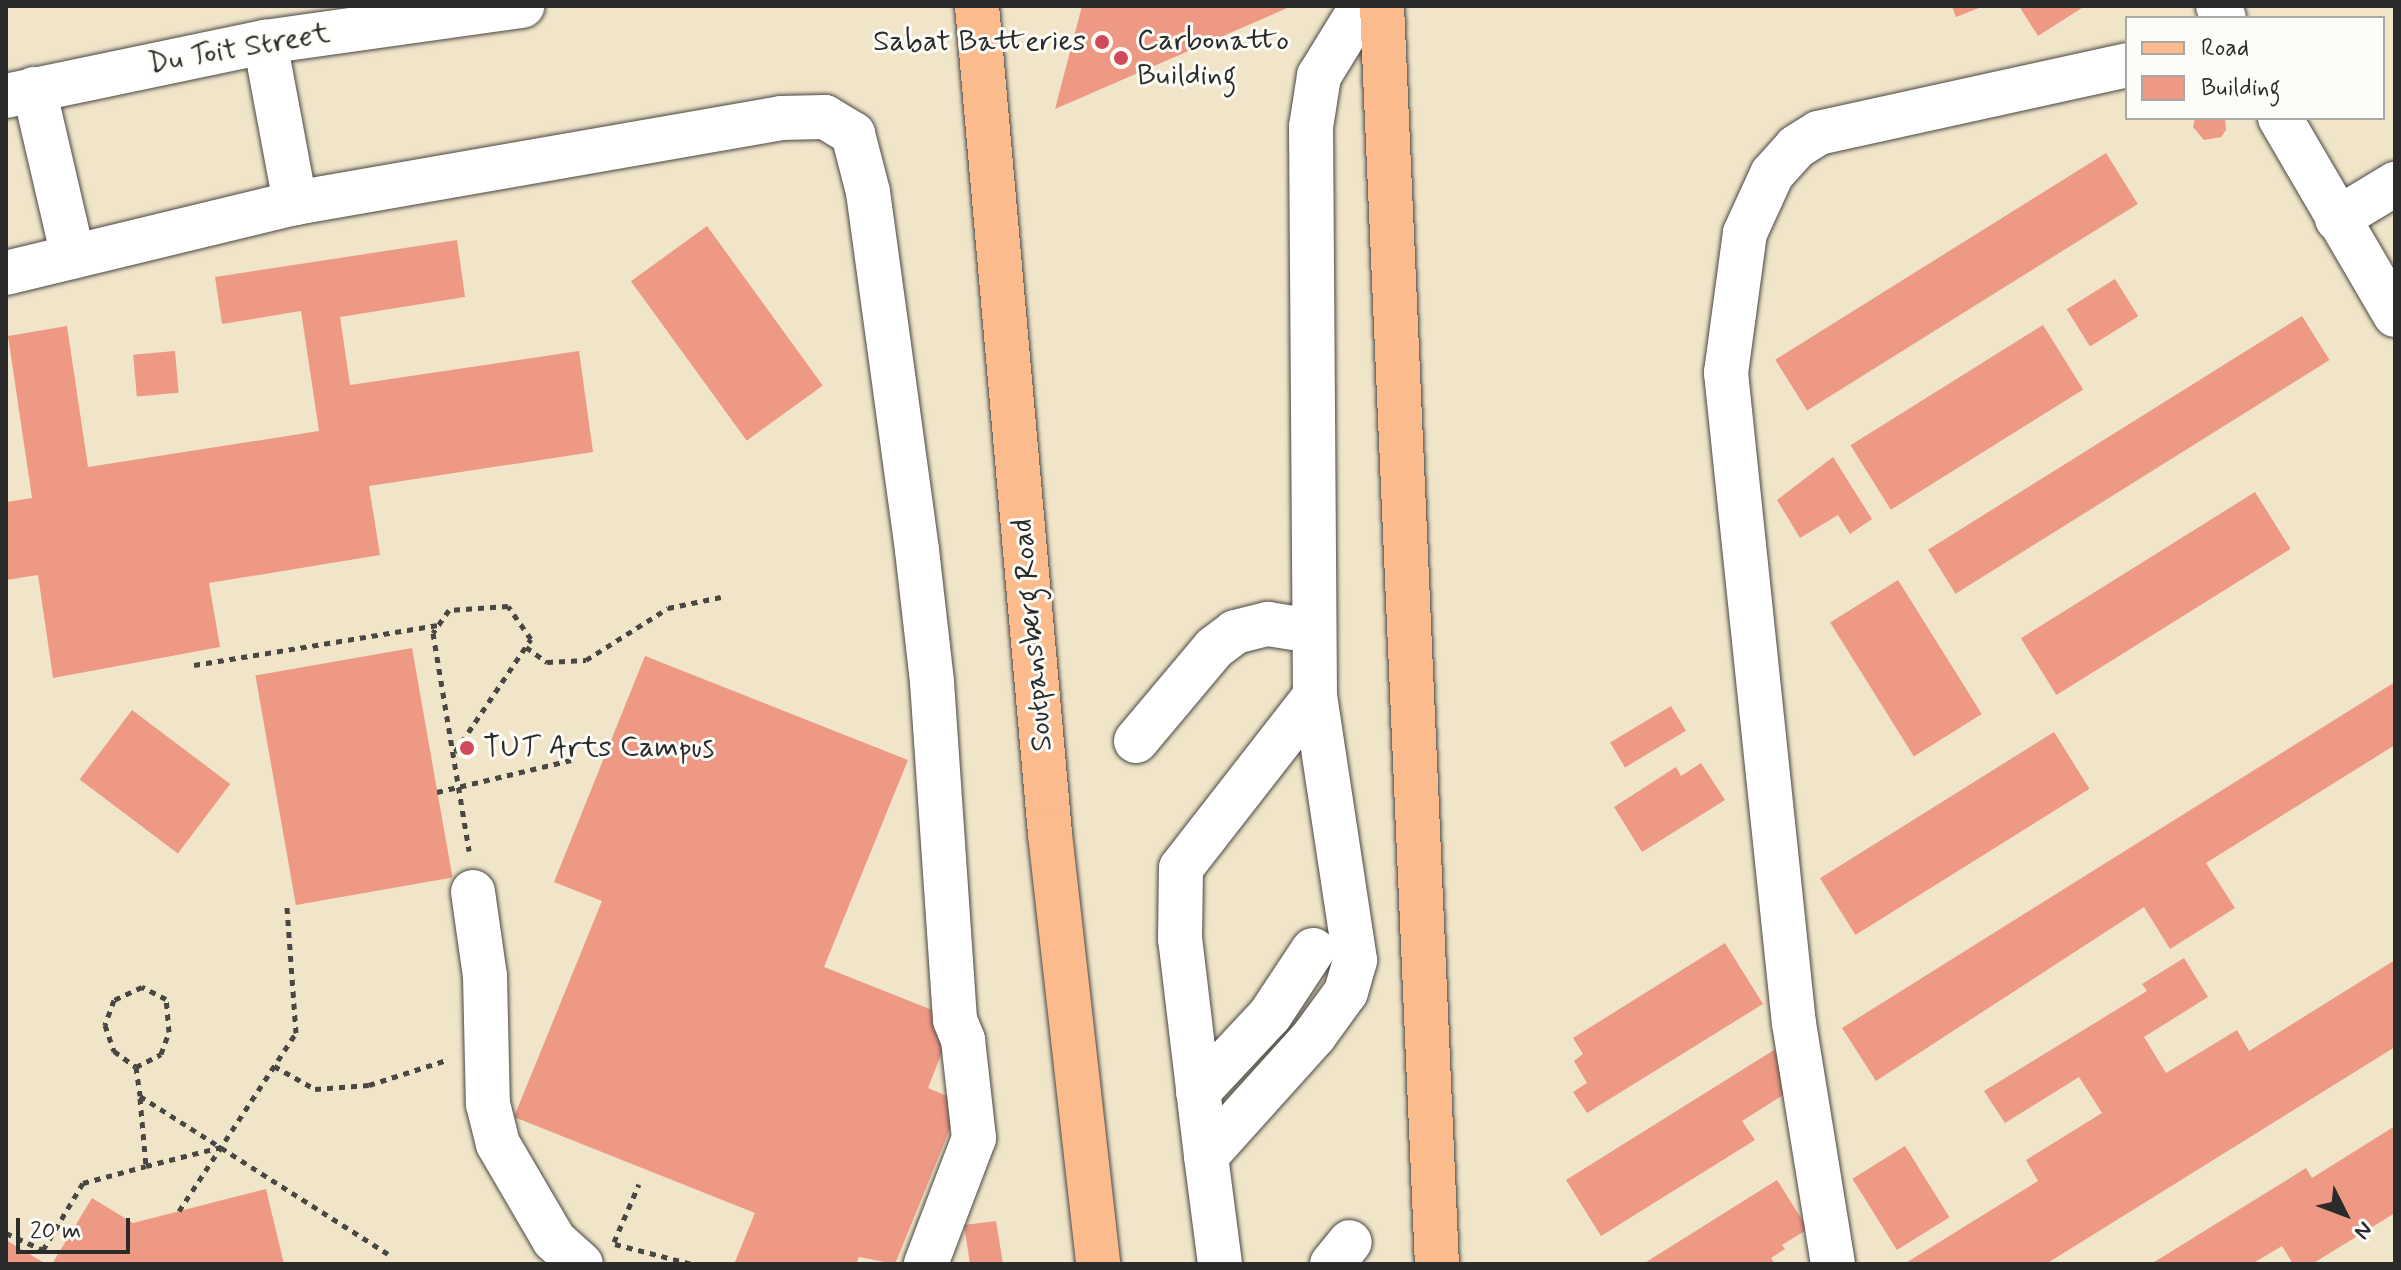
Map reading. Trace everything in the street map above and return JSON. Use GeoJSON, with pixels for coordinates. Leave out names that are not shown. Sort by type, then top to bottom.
{"type":"FeatureCollection","features":[{"type":"Feature","properties":{"kind":"main road","name":"Soutpansberg Road"},"geometry":{"type":"LineString","coordinates":[[977,6],[1050,834],[1098,1264]]}},
{"type":"Feature","properties":{"kind":"main road"},"geometry":{"type":"LineString","coordinates":[[1382,6],[1437,1264]]}},
{"type":"Feature","properties":{"kind":"street","name":"Du Toit Street"},"geometry":{"type":"LineString","coordinates":[[20,93],[265,42],[522,6]]}},
{"type":"Feature","properties":{"kind":"street"},"geometry":{"type":"LineString","coordinates":[[1206,1156],[1314,1036],[1346,992],[1355,960],[1315,696],[1312,631],[1311,127],[1319,76],[1362,6]]}},
{"type":"Feature","properties":{"kind":"street"},"geometry":{"type":"LineString","coordinates":[[265,42],[295,203]]}},
{"type":"Feature","properties":{"kind":"street"},"geometry":{"type":"LineString","coordinates":[[1833,1264],[1794,1024],[1726,373],[1745,233],[1772,174],[1796,147],[1818,133],[2125,65]]}},
{"type":"Feature","properties":{"kind":"street"},"geometry":{"type":"LineString","coordinates":[[20,93],[73,257]]}},
{"type":"Feature","properties":{"kind":"street"},"geometry":{"type":"LineString","coordinates":[[6,273],[295,203],[781,118],[825,117],[847,129],[860,146],[932,682],[955,1020],[963,1040],[974,1138],[926,1264]]}},
{"type":"Feature","properties":{"kind":"street"},"geometry":{"type":"LineString","coordinates":[[2281,120],[2395,315]]}},
{"type":"Feature","properties":{"kind":"street"},"geometry":{"type":"LineString","coordinates":[[2337,219],[2395,184]]}},
{"type":"Feature","properties":{"kind":"street"},"geometry":{"type":"LineString","coordinates":[[1136,741],[1214,648],[1235,632],[1268,624],[1312,631]]}},
{"type":"Feature","properties":{"kind":"street"},"geometry":{"type":"LineString","coordinates":[[1220,1264],[1177,894],[1181,868],[1315,696]]}},
{"type":"Feature","properties":{"kind":"street"},"geometry":{"type":"LineString","coordinates":[[473,892],[488,1044],[488,1104],[498,1144],[554,1240],[601,1254]]}},
{"type":"Feature","properties":{"kind":"street"},"geometry":{"type":"LineString","coordinates":[[1198,1092],[1270,1015],[1313,950]]}},
{"type":"Feature","properties":{"kind":"path"},"geometry":{"type":"LineString","coordinates":[[526,647],[547,662],[586,660],[668,608],[721,597]]}},
{"type":"Feature","properties":{"kind":"path"},"geometry":{"type":"LineString","coordinates":[[455,752],[531,639],[508,606],[449,610],[433,633],[455,752],[462,786],[473,892]]}},
{"type":"Feature","properties":{"kind":"path"},"geometry":{"type":"LineString","coordinates":[[194,665],[439,625]]}},
{"type":"Feature","properties":{"kind":"path"},"geometry":{"type":"LineString","coordinates":[[437,792],[571,760]]}},
{"type":"Feature","properties":{"kind":"path"},"geometry":{"type":"LineString","coordinates":[[179,1211],[296,1033],[287,906]]}},
{"type":"Feature","properties":{"kind":"path"},"geometry":{"type":"LineString","coordinates":[[136,1067],[161,1054],[169,1032],[166,999],[142,987],[114,1000],[105,1025],[114,1051],[136,1067],[146,1166]]}},
{"type":"Feature","properties":{"kind":"path"},"geometry":{"type":"LineString","coordinates":[[274,1066],[315,1089],[369,1085],[488,1044]]}},
{"type":"Feature","properties":{"kind":"path"},"geometry":{"type":"LineString","coordinates":[[140,1096],[388,1254]]}},
{"type":"Feature","properties":{"kind":"path"},"geometry":{"type":"LineString","coordinates":[[6,1233],[43,1250],[83,1183],[222,1147]]}},
{"type":"Feature","properties":{"kind":"path"},"geometry":{"type":"LineString","coordinates":[[639,1184],[601,1254],[692,1264]]}},
{"type":"Feature","properties":{"kind":"building","name":"Carbonatto Building"},"geometry":{"type":"Polygon","coordinates":[[[1082,6],[1292,6],[1055,109],[1082,6]]]}},
{"type":"Feature","properties":{"kind":"building"},"geometry":{"type":"Polygon","coordinates":[[[1952,6],[1984,6],[1956,17],[1952,6]]]}},
{"type":"Feature","properties":{"kind":"building"},"geometry":{"type":"Polygon","coordinates":[[[2019,6],[2085,6],[2038,36],[2019,6]]]}},
{"type":"Feature","properties":{"kind":"building"},"geometry":{"type":"Polygon","coordinates":[[[2195,120],[2225,120],[2226,130],[2221,137],[2204,140],[2193,127],[2195,120]]]}},
{"type":"Feature","properties":{"kind":"building"},"geometry":{"type":"Polygon","coordinates":[[[2106,153],[2138,204],[1807,411],[1775,360],[2106,153]]]}},
{"type":"Feature","properties":{"kind":"building"},"geometry":{"type":"Polygon","coordinates":[[[707,226],[823,385],[747,441],[631,281],[707,226]]]}},
{"type":"Feature","properties":{"kind":"building"},"geometry":{"type":"Polygon","coordinates":[[[457,240],[465,297],[340,317],[350,385],[579,351],[593,452],[369,486],[380,555],[209,583],[220,647],[53,678],[38,575],[6,580],[6,502],[32,498],[8,336],[67,326],[88,467],[319,431],[301,311],[222,324],[215,277],[457,240]]]}},
{"type":"Feature","properties":{"kind":"building"},"geometry":{"type":"Polygon","coordinates":[[[2115,279],[2138,316],[2090,347],[2067,309],[2115,279]]]}},
{"type":"Feature","properties":{"kind":"building"},"geometry":{"type":"Polygon","coordinates":[[[2302,316],[2330,360],[1956,594],[1928,550],[2302,316]]]}},
{"type":"Feature","properties":{"kind":"building"},"geometry":{"type":"Polygon","coordinates":[[[2043,325],[2083,389],[1891,510],[1850,445],[2043,325]]]}},
{"type":"Feature","properties":{"kind":"building"},"geometry":{"type":"Polygon","coordinates":[[[175,351],[179,393],[137,397],[133,355],[175,351]]]}},
{"type":"Feature","properties":{"kind":"building"},"geometry":{"type":"Polygon","coordinates":[[[1833,457],[1872,519],[1850,534],[1838,515],[1800,538],[1777,500],[1833,457]]]}},
{"type":"Feature","properties":{"kind":"building"},"geometry":{"type":"Polygon","coordinates":[[[2255,492],[2291,549],[2056,695],[2021,638],[2255,492]]]}},
{"type":"Feature","properties":{"kind":"building"},"geometry":{"type":"Polygon","coordinates":[[[1898,580],[1982,714],[1914,756],[1830,622],[1898,580]]]}},
{"type":"Feature","properties":{"kind":"building"},"geometry":{"type":"Polygon","coordinates":[[[412,648],[452,877],[296,905],[255,676],[412,648]]]}},
{"type":"Feature","properties":{"kind":"building"},"geometry":{"type":"Polygon","coordinates":[[[645,656],[908,760],[824,967],[955,1019],[928,1088],[961,1102],[895,1264],[859,1257],[856,1264],[734,1264],[755,1213],[514,1117],[602,901],[554,882],[645,656]]]}},
{"type":"Feature","properties":{"kind":"building"},"geometry":{"type":"Polygon","coordinates":[[[2395,682],[2395,745],[2206,863],[2235,908],[2170,949],[2144,907],[1876,1081],[1842,1028],[2395,682]]]}},
{"type":"Feature","properties":{"kind":"building"},"geometry":{"type":"Polygon","coordinates":[[[1671,706],[1686,731],[1625,767],[1610,743],[1671,706]]]}},
{"type":"Feature","properties":{"kind":"building"},"geometry":{"type":"Polygon","coordinates":[[[132,710],[230,784],[178,854],[80,779],[132,710]]]}},
{"type":"Feature","properties":{"kind":"building"},"geometry":{"type":"Polygon","coordinates":[[[2054,732],[2090,789],[1855,935],[1820,878],[2054,732]]]}},
{"type":"Feature","properties":{"kind":"building"},"geometry":{"type":"Polygon","coordinates":[[[1701,763],[1725,800],[1642,852],[1614,807],[1676,767],[1681,776],[1701,763]]]}},
{"type":"Feature","properties":{"kind":"building"},"geometry":{"type":"Polygon","coordinates":[[[1725,943],[1763,1004],[1587,1113],[1573,1092],[1587,1083],[1574,1061],[1583,1054],[1573,1038],[1725,943]]]}},
{"type":"Feature","properties":{"kind":"building"},"geometry":{"type":"Polygon","coordinates":[[[2184,958],[2208,997],[2144,1037],[2166,1073],[2237,1030],[2249,1051],[2395,960],[2395,1047],[2046,1264],[1904,1264],[2038,1181],[2026,1160],[2102,1113],[2079,1077],[2005,1123],[1984,1091],[2147,991],[2142,984],[2184,958]]]}},
{"type":"Feature","properties":{"kind":"building"},"geometry":{"type":"Polygon","coordinates":[[[1774,1050],[1796,1087],[1742,1121],[1755,1140],[1601,1236],[1566,1180],[1774,1050]]]}},
{"type":"Feature","properties":{"kind":"building"},"geometry":{"type":"Polygon","coordinates":[[[2395,1126],[2395,1213],[2312,1264],[2293,1264],[2282,1246],[2252,1264],[2151,1264],[2306,1168],[2312,1178],[2395,1126]]]}},
{"type":"Feature","properties":{"kind":"building"},"geometry":{"type":"Polygon","coordinates":[[[1905,1146],[1950,1217],[1897,1250],[1852,1179],[1905,1146]]]}},
{"type":"Feature","properties":{"kind":"building"},"geometry":{"type":"Polygon","coordinates":[[[1777,1180],[1808,1229],[1782,1245],[1785,1249],[1771,1258],[1775,1264],[1643,1264],[1777,1180]]]}},
{"type":"Feature","properties":{"kind":"building"},"geometry":{"type":"Polygon","coordinates":[[[266,1189],[284,1264],[52,1264],[92,1198],[133,1223],[266,1189]]]}},
{"type":"Feature","properties":{"kind":"building"},"geometry":{"type":"Polygon","coordinates":[[[996,1221],[1003,1264],[970,1264],[964,1225],[996,1221]]]}},
{"type":"Feature","properties":{"kind":"building"},"geometry":{"type":"Polygon","coordinates":[[[6,1240],[46,1264],[6,1264],[6,1240]]]}},
{"type":"Feature","properties":{"kind":"place","name":"Sabat Batteries"},"geometry":{"type":"Point","coordinates":[1102,42]}},
{"type":"Feature","properties":{"kind":"place","name":"Carbonatto Building"},"geometry":{"type":"Point","coordinates":[1121,58]}},
{"type":"Feature","properties":{"kind":"place","name":"TUT Arts Campus"},"geometry":{"type":"Point","coordinates":[467,748]}}]}
